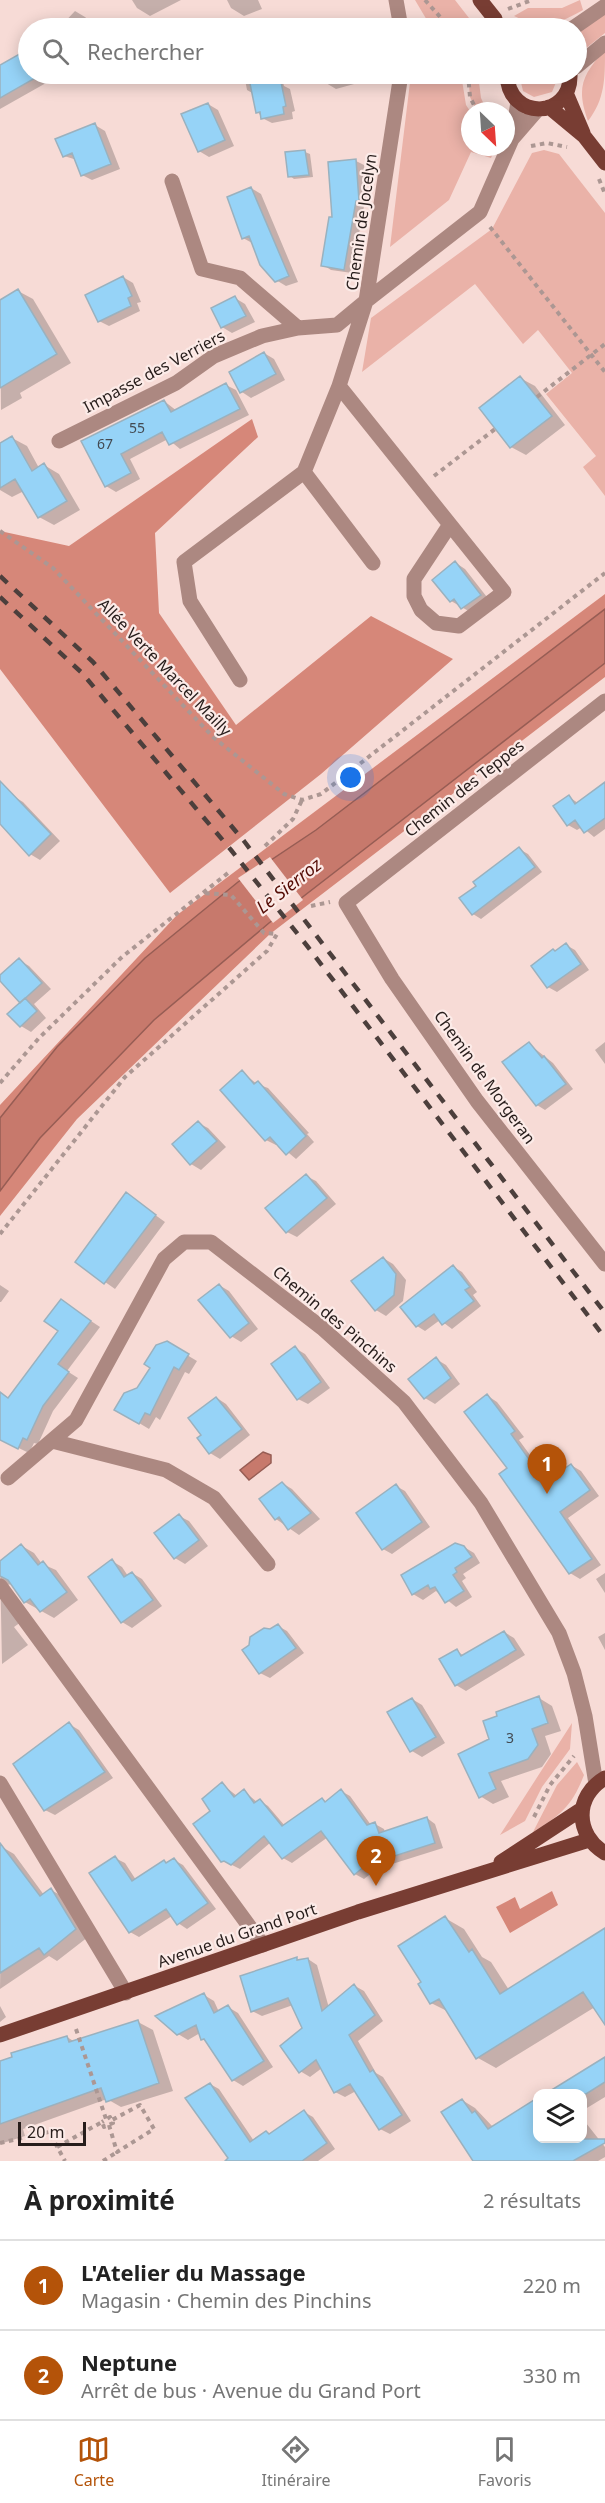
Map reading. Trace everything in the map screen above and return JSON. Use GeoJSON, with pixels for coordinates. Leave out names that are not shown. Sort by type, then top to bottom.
{"type":"FeatureCollection","features":[{"type":"Feature","properties":{"kind":"main road"},"geometry":{"type":"LineString","coordinates":[[480,0],[492,18]]}},
{"type":"Feature","properties":{"kind":"main road"},"geometry":{"type":"LineString","coordinates":[[509,84],[511,94],[527,108],[543,108],[562,99],[568,84]]}},
{"type":"Feature","properties":{"kind":"main road"},"geometry":{"type":"LineString","coordinates":[[566,93],[584,136],[605,163]]}},
{"type":"Feature","properties":{"kind":"main road"},"geometry":{"type":"LineString","coordinates":[[543,108],[584,136]]}},
{"type":"Feature","properties":{"kind":"main road"},"geometry":{"type":"LineString","coordinates":[[600,1781],[586,1796],[581,1820],[589,1839],[605,1853]]}},
{"type":"Feature","properties":{"kind":"main road","name":"Avenue du Grand Port"},"geometry":{"type":"LineString","coordinates":[[486,1871],[582,1809]]}},
{"type":"Feature","properties":{"kind":"main road","name":"Avenue du Grand Port"},"geometry":{"type":"LineString","coordinates":[[0,2035],[263,1945],[589,1839]]}},
{"type":"Feature","properties":{"kind":"street"},"geometry":{"type":"LineString","coordinates":[[396,0],[399,18]]}},
{"type":"Feature","properties":{"kind":"street"},"geometry":{"type":"LineString","coordinates":[[587,18],[605,6]]}},
{"type":"Feature","properties":{"kind":"street"},"geometry":{"type":"LineString","coordinates":[[587,58],[605,43]]}},
{"type":"Feature","properties":{"kind":"street","name":"Chemin de Jocelyn"},"geometry":{"type":"LineString","coordinates":[[366,301],[399,84]]}},
{"type":"Feature","properties":{"kind":"street","name":"Chemin de Jocelyn"},"geometry":{"type":"LineString","coordinates":[[515,120],[518,102]]}},
{"type":"Feature","properties":{"kind":"street","name":"Chemin de Jocelyn"},"geometry":{"type":"LineString","coordinates":[[515,136],[543,108]]}},
{"type":"Feature","properties":{"kind":"street","name":"Chemin de Jocelyn"},"geometry":{"type":"LineString","coordinates":[[366,301],[480,212],[505,156]]}},
{"type":"Feature","properties":{"kind":"street"},"geometry":{"type":"LineString","coordinates":[[172,181],[202,269],[240,278],[298,328]]}},
{"type":"Feature","properties":{"kind":"street"},"geometry":{"type":"LineString","coordinates":[[240,680],[190,601],[184,562],[304,472],[339,386],[366,301]]}},
{"type":"Feature","properties":{"kind":"street","name":"Impasse des Verriers"},"geometry":{"type":"LineString","coordinates":[[59,441],[176,383],[214,356],[262,336],[298,328],[337,325],[366,301]]}},
{"type":"Feature","properties":{"kind":"street"},"geometry":{"type":"LineString","coordinates":[[339,386],[504,592],[459,626],[436,623],[421,610],[414,596],[414,579],[449,526]]}},
{"type":"Feature","properties":{"kind":"street"},"geometry":{"type":"LineString","coordinates":[[304,472],[373,562]]}},
{"type":"Feature","properties":{"kind":"street","name":"Chemin des Teppes"},"geometry":{"type":"LineString","coordinates":[[346,903],[605,701]]}},
{"type":"Feature","properties":{"kind":"street","name":"Chemin de Morgeran"},"geometry":{"type":"LineString","coordinates":[[346,903],[392,979],[477,1101],[605,1264]]}},
{"type":"Feature","properties":{"kind":"street","name":"Chemin des Pinchins"},"geometry":{"type":"LineString","coordinates":[[8,1479],[76,1420],[164,1259],[184,1242],[211,1242],[322,1328],[404,1402],[481,1503],[559,1633],[574,1672],[600,1781]]}},
{"type":"Feature","properties":{"kind":"street"},"geometry":{"type":"LineString","coordinates":[[52,1441],[166,1470],[214,1498],[268,1564]]}},
{"type":"Feature","properties":{"kind":"street"},"geometry":{"type":"LineString","coordinates":[[0,1586],[263,1945]]}},
{"type":"Feature","properties":{"kind":"street","name":"Chemin des Pinchins"},"geometry":{"type":"LineString","coordinates":[[585,1716],[605,1761]]}},
{"type":"Feature","properties":{"kind":"street"},"geometry":{"type":"LineString","coordinates":[[0,1783],[126,1993]]}},
{"type":"Feature","properties":{"kind":"path"},"geometry":{"type":"LineString","coordinates":[[425,0],[441,18]]}},
{"type":"Feature","properties":{"kind":"path"},"geometry":{"type":"LineString","coordinates":[[469,84],[473,102]]}},
{"type":"Feature","properties":{"kind":"path"},"geometry":{"type":"LineString","coordinates":[[515,140],[532,147],[547,143],[567,148],[584,136]]}},
{"type":"Feature","properties":{"kind":"path"},"geometry":{"type":"LineString","coordinates":[[480,212],[605,372]]}},
{"type":"Feature","properties":{"kind":"path"},"geometry":{"type":"LineString","coordinates":[[537,397],[605,344]]}},
{"type":"Feature","properties":{"kind":"path"},"geometry":{"type":"LineString","coordinates":[[430,479],[495,429]]}},
{"type":"Feature","properties":{"kind":"path","name":"Allée Verte Marcel Mailly"},"geometry":{"type":"LineString","coordinates":[[0,531],[53,568],[213,737],[284,794],[302,800]]}},
{"type":"Feature","properties":{"kind":"path"},"geometry":{"type":"LineString","coordinates":[[265,846],[293,819],[302,800],[321,794],[605,573]]}},
{"type":"Feature","properties":{"kind":"path"},"geometry":{"type":"LineString","coordinates":[[0,1083],[39,1038],[122,957],[228,873]]}},
{"type":"Feature","properties":{"kind":"path"},"geometry":{"type":"LineString","coordinates":[[0,1234],[125,1077],[267,951],[277,934],[264,933],[231,895],[203,893]]}},
{"type":"Feature","properties":{"kind":"path"},"geometry":{"type":"LineString","coordinates":[[528,1826],[550,1785],[563,1768],[575,1755],[591,1749]]}},
{"type":"Feature","properties":{"kind":"path"},"geometry":{"type":"LineString","coordinates":[[71,2011],[104,2120],[104,2127],[113,2123],[112,2120],[140,2105],[154,2129],[103,2161]]}},
{"type":"Feature","properties":{"kind":"path"},"geometry":{"type":"LineString","coordinates":[[57,2147],[110,2117],[112,2120]]}},
{"type":"Feature","properties":{"kind":"path"},"geometry":{"type":"LineString","coordinates":[[109,2125],[117,2152]]}},
{"type":"Feature","properties":{"kind":"path"},"geometry":{"type":"LineString","coordinates":[[0,2143],[49,2132],[65,2161]]}},
{"type":"Feature","properties":{"kind":"shaded area"},"geometry":{"type":"Polygon","coordinates":[[[415,0],[455,0],[469,18],[426,18],[415,0]]]}},
{"type":"Feature","properties":{"kind":"shaded area"},"geometry":{"type":"Polygon","coordinates":[[[580,0],[583,10],[568,18],[519,18],[514,16],[528,8],[562,8],[580,0]]]}},
{"type":"Feature","properties":{"kind":"shaded area"},"geometry":{"type":"Polygon","coordinates":[[[605,12],[605,33],[587,47],[587,26],[605,12]]]}},
{"type":"Feature","properties":{"kind":"shaded area"},"geometry":{"type":"Polygon","coordinates":[[[605,50],[601,97],[588,121],[582,91],[583,84],[587,84],[587,73],[605,50]]]}},
{"type":"Feature","properties":{"kind":"shaded area"},"geometry":{"type":"Polygon","coordinates":[[[410,84],[463,84],[466,102],[461,102],[461,156],[469,156],[449,200],[390,247],[410,84]]]}},
{"type":"Feature","properties":{"kind":"shaded area"},"geometry":{"type":"Polygon","coordinates":[[[469,84],[479,84],[483,102],[472,102],[469,84]]]}},
{"type":"Feature","properties":{"kind":"shaded area"},"geometry":{"type":"Polygon","coordinates":[[[521,84],[555,84],[552,92],[534,97],[523,91],[521,84]]]}},
{"type":"Feature","properties":{"kind":"shaded area"},"geometry":{"type":"Polygon","coordinates":[[[544,150],[559,154],[605,213],[605,496],[583,467],[596,456],[546,394],[572,373],[538,330],[523,344],[475,284],[362,372],[371,318],[492,229],[532,153],[544,150]]]}},
{"type":"Feature","properties":{"kind":"shaded area"},"geometry":{"type":"Polygon","coordinates":[[[252,419],[258,437],[155,533],[159,613],[236,725],[371,616],[453,659],[321,774],[170,893],[0,669],[0,531],[69,546],[252,419]]]}},
{"type":"Feature","properties":{"kind":"shaded area"},"geometry":{"type":"Polygon","coordinates":[[[605,594],[605,677],[270,934],[77,1119],[0,1216],[0,1105],[177,915],[605,594]]]}},
{"type":"Feature","properties":{"kind":"shaded area"},"geometry":{"type":"Polygon","coordinates":[[[572,1723],[570,1749],[542,1787],[525,1821],[500,1835],[572,1723]]]}},
{"type":"Feature","properties":{"kind":"shaded area"},"geometry":{"type":"Polygon","coordinates":[[[577,1762],[584,1775],[575,1795],[558,1815],[533,1832],[557,1785],[577,1762]]]}},
{"type":"Feature","properties":{"kind":"shaded area"},"geometry":{"type":"Polygon","coordinates":[[[552,1891],[558,1905],[510,1933],[496,1907],[515,1897],[520,1909],[552,1891]]]}},
{"type":"Feature","properties":{"kind":"water","name":"Le Sierroz"},"geometry":{"type":"Polygon","coordinates":[[[605,609],[605,663],[269,923],[154,1020],[40,1138],[0,1191],[0,1118],[57,1047],[145,958],[238,882],[316,830],[605,609]]]}},
{"type":"Feature","properties":{"kind":"water"},"geometry":{"type":"Polygon","coordinates":[[[263,1452],[271,1455],[271,1463],[249,1480],[240,1470],[263,1452]]]}},
{"type":"Feature","properties":{"kind":"pier"},"geometry":{"type":"Polygon","coordinates":[[[270,857],[303,900],[273,923],[238,878],[270,857]]]}},
{"type":"Feature","properties":{"kind":"building"},"geometry":{"type":"Polygon","coordinates":[[[18,55],[18,84],[25,84],[0,98],[0,65],[18,55]]]}},
{"type":"Feature","properties":{"kind":"building"},"geometry":{"type":"Polygon","coordinates":[[[250,84],[281,84],[286,106],[283,107],[284,114],[261,119],[260,112],[256,113],[250,84]]]}},
{"type":"Feature","properties":{"kind":"building"},"geometry":{"type":"Polygon","coordinates":[[[208,103],[225,140],[198,152],[181,114],[208,103]]]}},
{"type":"Feature","properties":{"kind":"building"},"geometry":{"type":"Polygon","coordinates":[[[95,123],[111,164],[81,176],[72,153],[63,157],[55,139],[95,123]]]}},
{"type":"Feature","properties":{"kind":"building"},"geometry":{"type":"Polygon","coordinates":[[[305,150],[309,175],[288,177],[285,152],[305,150]]]}},
{"type":"Feature","properties":{"kind":"building"},"geometry":{"type":"Polygon","coordinates":[[[356,159],[359,201],[356,201],[344,270],[321,266],[329,217],[332,217],[328,162],[356,159]]]}},
{"type":"Feature","properties":{"kind":"building"},"geometry":{"type":"Polygon","coordinates":[[[251,187],[289,276],[275,282],[260,265],[249,236],[242,239],[227,197],[251,187]]]}},
{"type":"Feature","properties":{"kind":"building"},"geometry":{"type":"Polygon","coordinates":[[[123,276],[132,296],[128,298],[131,306],[98,322],[85,295],[123,276]]]}},
{"type":"Feature","properties":{"kind":"building"},"geometry":{"type":"Polygon","coordinates":[[[18,289],[57,354],[0,388],[0,300],[18,289]]]}},
{"type":"Feature","properties":{"kind":"building"},"geometry":{"type":"Polygon","coordinates":[[[235,296],[246,316],[221,328],[211,308],[235,296]]]}},
{"type":"Feature","properties":{"kind":"building"},"geometry":{"type":"Polygon","coordinates":[[[264,352],[276,374],[240,393],[229,372],[264,352]]]}},
{"type":"Feature","properties":{"kind":"building"},"geometry":{"type":"Polygon","coordinates":[[[520,376],[552,416],[510,448],[479,408],[520,376]]]}},
{"type":"Feature","properties":{"kind":"building"},"geometry":{"type":"Polygon","coordinates":[[[226,383],[240,409],[169,445],[162,432],[121,454],[131,473],[105,487],[81,441],[164,400],[171,412],[226,383]]]}},
{"type":"Feature","properties":{"kind":"building"},"geometry":{"type":"Polygon","coordinates":[[[12,436],[32,471],[44,463],[67,501],[38,518],[15,479],[0,488],[0,443],[12,436]]]}},
{"type":"Feature","properties":{"kind":"building"},"geometry":{"type":"Polygon","coordinates":[[[455,561],[481,595],[461,609],[454,599],[450,602],[432,580],[455,561]]]}},
{"type":"Feature","properties":{"kind":"building"},"geometry":{"type":"Polygon","coordinates":[[[0,781],[51,834],[29,856],[0,824],[0,781]]]}},
{"type":"Feature","properties":{"kind":"building"},"geometry":{"type":"Polygon","coordinates":[[[605,782],[605,818],[584,833],[575,820],[567,826],[553,806],[569,795],[575,804],[605,782]]]}},
{"type":"Feature","properties":{"kind":"building"},"geometry":{"type":"Polygon","coordinates":[[[519,847],[535,867],[472,915],[459,898],[476,886],[473,882],[519,847]]]}},
{"type":"Feature","properties":{"kind":"building"},"geometry":{"type":"Polygon","coordinates":[[[566,943],[581,964],[547,988],[531,966],[553,949],[555,951],[566,943]]]}},
{"type":"Feature","properties":{"kind":"building"},"geometry":{"type":"Polygon","coordinates":[[[19,958],[42,983],[20,1003],[0,981],[0,975],[19,958]]]}},
{"type":"Feature","properties":{"kind":"building"},"geometry":{"type":"Polygon","coordinates":[[[25,998],[37,1011],[20,1027],[7,1014],[25,998]]]}},
{"type":"Feature","properties":{"kind":"building"},"geometry":{"type":"Polygon","coordinates":[[[529,1042],[542,1058],[544,1056],[566,1084],[536,1106],[502,1062],[529,1042]]]}},
{"type":"Feature","properties":{"kind":"building"},"geometry":{"type":"Polygon","coordinates":[[[242,1070],[254,1084],[258,1081],[306,1136],[286,1155],[270,1137],[265,1141],[220,1090],[242,1070]]]}},
{"type":"Feature","properties":{"kind":"building"},"geometry":{"type":"Polygon","coordinates":[[[198,1121],[217,1141],[190,1165],[172,1144],[198,1121]]]}},
{"type":"Feature","properties":{"kind":"building"},"geometry":{"type":"Polygon","coordinates":[[[306,1174],[327,1198],[286,1233],[265,1208],[306,1174]]]}},
{"type":"Feature","properties":{"kind":"building"},"geometry":{"type":"Polygon","coordinates":[[[126,1192],[156,1215],[104,1284],[75,1262],[126,1192]]]}},
{"type":"Feature","properties":{"kind":"building"},"geometry":{"type":"Polygon","coordinates":[[[383,1257],[396,1274],[394,1295],[375,1311],[351,1281],[383,1257]]]}},
{"type":"Feature","properties":{"kind":"building"},"geometry":{"type":"Polygon","coordinates":[[[453,1265],[470,1287],[465,1290],[474,1301],[442,1325],[434,1314],[416,1327],[400,1307],[453,1265]]]}},
{"type":"Feature","properties":{"kind":"building"},"geometry":{"type":"Polygon","coordinates":[[[219,1284],[249,1323],[230,1338],[198,1300],[219,1284]]]}},
{"type":"Feature","properties":{"kind":"building"},"geometry":{"type":"Polygon","coordinates":[[[61,1299],[91,1321],[58,1364],[69,1372],[43,1406],[27,1440],[23,1438],[18,1449],[0,1440],[0,1392],[8,1398],[58,1331],[44,1321],[61,1299]]]}},
{"type":"Feature","properties":{"kind":"building"},"geometry":{"type":"Polygon","coordinates":[[[167,1341],[189,1354],[179,1370],[174,1367],[150,1415],[145,1413],[139,1424],[114,1410],[124,1393],[137,1388],[150,1368],[144,1364],[156,1345],[167,1341]]]}},
{"type":"Feature","properties":{"kind":"building"},"geometry":{"type":"Polygon","coordinates":[[[295,1346],[321,1382],[297,1400],[271,1364],[295,1346]]]}},
{"type":"Feature","properties":{"kind":"building"},"geometry":{"type":"Polygon","coordinates":[[[436,1357],[451,1378],[424,1399],[408,1379],[436,1357]]]}},
{"type":"Feature","properties":{"kind":"building"},"geometry":{"type":"Polygon","coordinates":[[[487,1394],[515,1431],[511,1434],[545,1482],[571,1464],[590,1490],[560,1512],[592,1559],[569,1574],[499,1474],[507,1468],[464,1412],[487,1394]]]}},
{"type":"Feature","properties":{"kind":"building"},"geometry":{"type":"Polygon","coordinates":[[[216,1397],[242,1429],[209,1454],[197,1438],[201,1435],[188,1418],[216,1397]]]}},
{"type":"Feature","properties":{"kind":"building"},"geometry":{"type":"Polygon","coordinates":[[[282,1482],[311,1513],[288,1530],[279,1517],[275,1520],[259,1499],[282,1482]]]}},
{"type":"Feature","properties":{"kind":"building"},"geometry":{"type":"Polygon","coordinates":[[[396,1484],[422,1522],[382,1550],[356,1513],[396,1484]]]}},
{"type":"Feature","properties":{"kind":"building"},"geometry":{"type":"Polygon","coordinates":[[[179,1514],[199,1540],[174,1559],[154,1533],[179,1514]]]}},
{"type":"Feature","properties":{"kind":"building"},"geometry":{"type":"Polygon","coordinates":[[[455,1543],[464,1546],[472,1557],[455,1568],[457,1572],[453,1575],[464,1591],[445,1603],[435,1587],[430,1589],[428,1585],[412,1595],[401,1575],[455,1543]]]}},
{"type":"Feature","properties":{"kind":"building"},"geometry":{"type":"Polygon","coordinates":[[[21,1544],[38,1565],[43,1561],[67,1592],[40,1612],[30,1599],[24,1603],[8,1580],[0,1576],[0,1561],[21,1544]]]}},
{"type":"Feature","properties":{"kind":"building"},"geometry":{"type":"Polygon","coordinates":[[[112,1559],[124,1577],[132,1572],[153,1600],[121,1623],[88,1577],[112,1559]]]}},
{"type":"Feature","properties":{"kind":"building"},"geometry":{"type":"Polygon","coordinates":[[[278,1624],[296,1648],[259,1674],[242,1650],[249,1645],[250,1637],[264,1628],[270,1629],[278,1624]]]}},
{"type":"Feature","properties":{"kind":"building"},"geometry":{"type":"Polygon","coordinates":[[[504,1631],[516,1650],[455,1686],[439,1659],[457,1649],[461,1656],[504,1631]]]}},
{"type":"Feature","properties":{"kind":"building"},"geometry":{"type":"Polygon","coordinates":[[[539,1696],[548,1723],[532,1729],[538,1745],[528,1759],[489,1773],[496,1789],[479,1798],[458,1754],[489,1739],[483,1721],[497,1716],[496,1712],[539,1696]]]}},
{"type":"Feature","properties":{"kind":"building"},"geometry":{"type":"Polygon","coordinates":[[[412,1698],[436,1737],[410,1752],[387,1712],[412,1698]]]}},
{"type":"Feature","properties":{"kind":"building"},"geometry":{"type":"Polygon","coordinates":[[[69,1722],[105,1772],[44,1811],[13,1764],[69,1722]]]}},
{"type":"Feature","properties":{"kind":"building"},"geometry":{"type":"Polygon","coordinates":[[[222,1782],[234,1797],[244,1789],[254,1803],[260,1799],[282,1826],[322,1798],[325,1802],[341,1789],[367,1825],[375,1822],[379,1833],[427,1817],[435,1843],[382,1860],[378,1855],[354,1875],[321,1831],[282,1859],[264,1836],[231,1865],[224,1861],[221,1862],[193,1824],[210,1811],[202,1799],[222,1782]]]}},
{"type":"Feature","properties":{"kind":"building"},"geometry":{"type":"Polygon","coordinates":[[[0,1843],[40,1896],[51,1888],[76,1929],[44,1955],[39,1948],[0,1973],[0,1843]]]}},
{"type":"Feature","properties":{"kind":"building"},"geometry":{"type":"Polygon","coordinates":[[[115,1856],[132,1881],[164,1860],[166,1863],[174,1858],[208,1903],[177,1925],[166,1909],[129,1933],[89,1873],[115,1856]]]}},
{"type":"Feature","properties":{"kind":"building"},"geometry":{"type":"Polygon","coordinates":[[[445,1916],[469,1952],[472,1949],[500,1994],[605,1928],[605,2025],[583,1992],[476,2059],[439,1999],[430,2004],[418,1984],[421,1982],[398,1946],[445,1916]]]}},
{"type":"Feature","properties":{"kind":"building"},"geometry":{"type":"Polygon","coordinates":[[[297,1957],[297,1960],[308,1958],[322,2011],[354,1984],[375,2015],[349,2035],[370,2072],[373,2070],[402,2115],[379,2130],[350,2084],[334,2093],[316,2060],[299,2073],[280,2046],[302,2028],[288,1998],[251,2012],[240,1976],[297,1957]]]}},
{"type":"Feature","properties":{"kind":"building"},"geometry":{"type":"Polygon","coordinates":[[[204,1993],[214,2013],[228,2005],[264,2061],[232,2081],[204,2039],[201,2040],[196,2025],[177,2035],[155,2016],[204,1993]]]}},
{"type":"Feature","properties":{"kind":"building"},"geometry":{"type":"Polygon","coordinates":[[[138,2020],[159,2083],[106,2102],[101,2088],[0,2124],[0,2061],[12,2057],[11,2053],[67,2036],[69,2042],[138,2020]]]}},
{"type":"Feature","properties":{"kind":"building"},"geometry":{"type":"Polygon","coordinates":[[[605,2057],[605,2082],[587,2093],[587,2089],[553,2089],[605,2057]]]}},
{"type":"Feature","properties":{"kind":"building"},"geometry":{"type":"Polygon","coordinates":[[[210,2083],[250,2142],[266,2131],[269,2134],[304,2110],[327,2143],[302,2161],[225,2161],[228,2158],[185,2098],[210,2083]]]}},
{"type":"Feature","properties":{"kind":"building"},"geometry":{"type":"Polygon","coordinates":[[[462,2099],[472,2113],[475,2111],[488,2129],[533,2101],[533,2143],[587,2143],[587,2139],[605,2139],[605,2143],[573,2161],[473,2161],[441,2112],[462,2099]]]}},
{"type":"Feature","properties":{"kind":"railway"},"geometry":{"type":"LineString","coordinates":[[0,576],[93,662],[244,841],[605,1313]]}},
{"type":"Feature","properties":{"kind":"railway"},"geometry":{"type":"LineString","coordinates":[[0,597],[82,673],[231,850],[308,947],[605,1338]]}},
{"type":"Feature","properties":{"kind":"place","name":"L'Atelier du Massage"},"geometry":{"type":"Point","coordinates":[547,1494]}},
{"type":"Feature","properties":{"kind":"place","name":"Neptune"},"geometry":{"type":"Point","coordinates":[376,1886]}}]}
